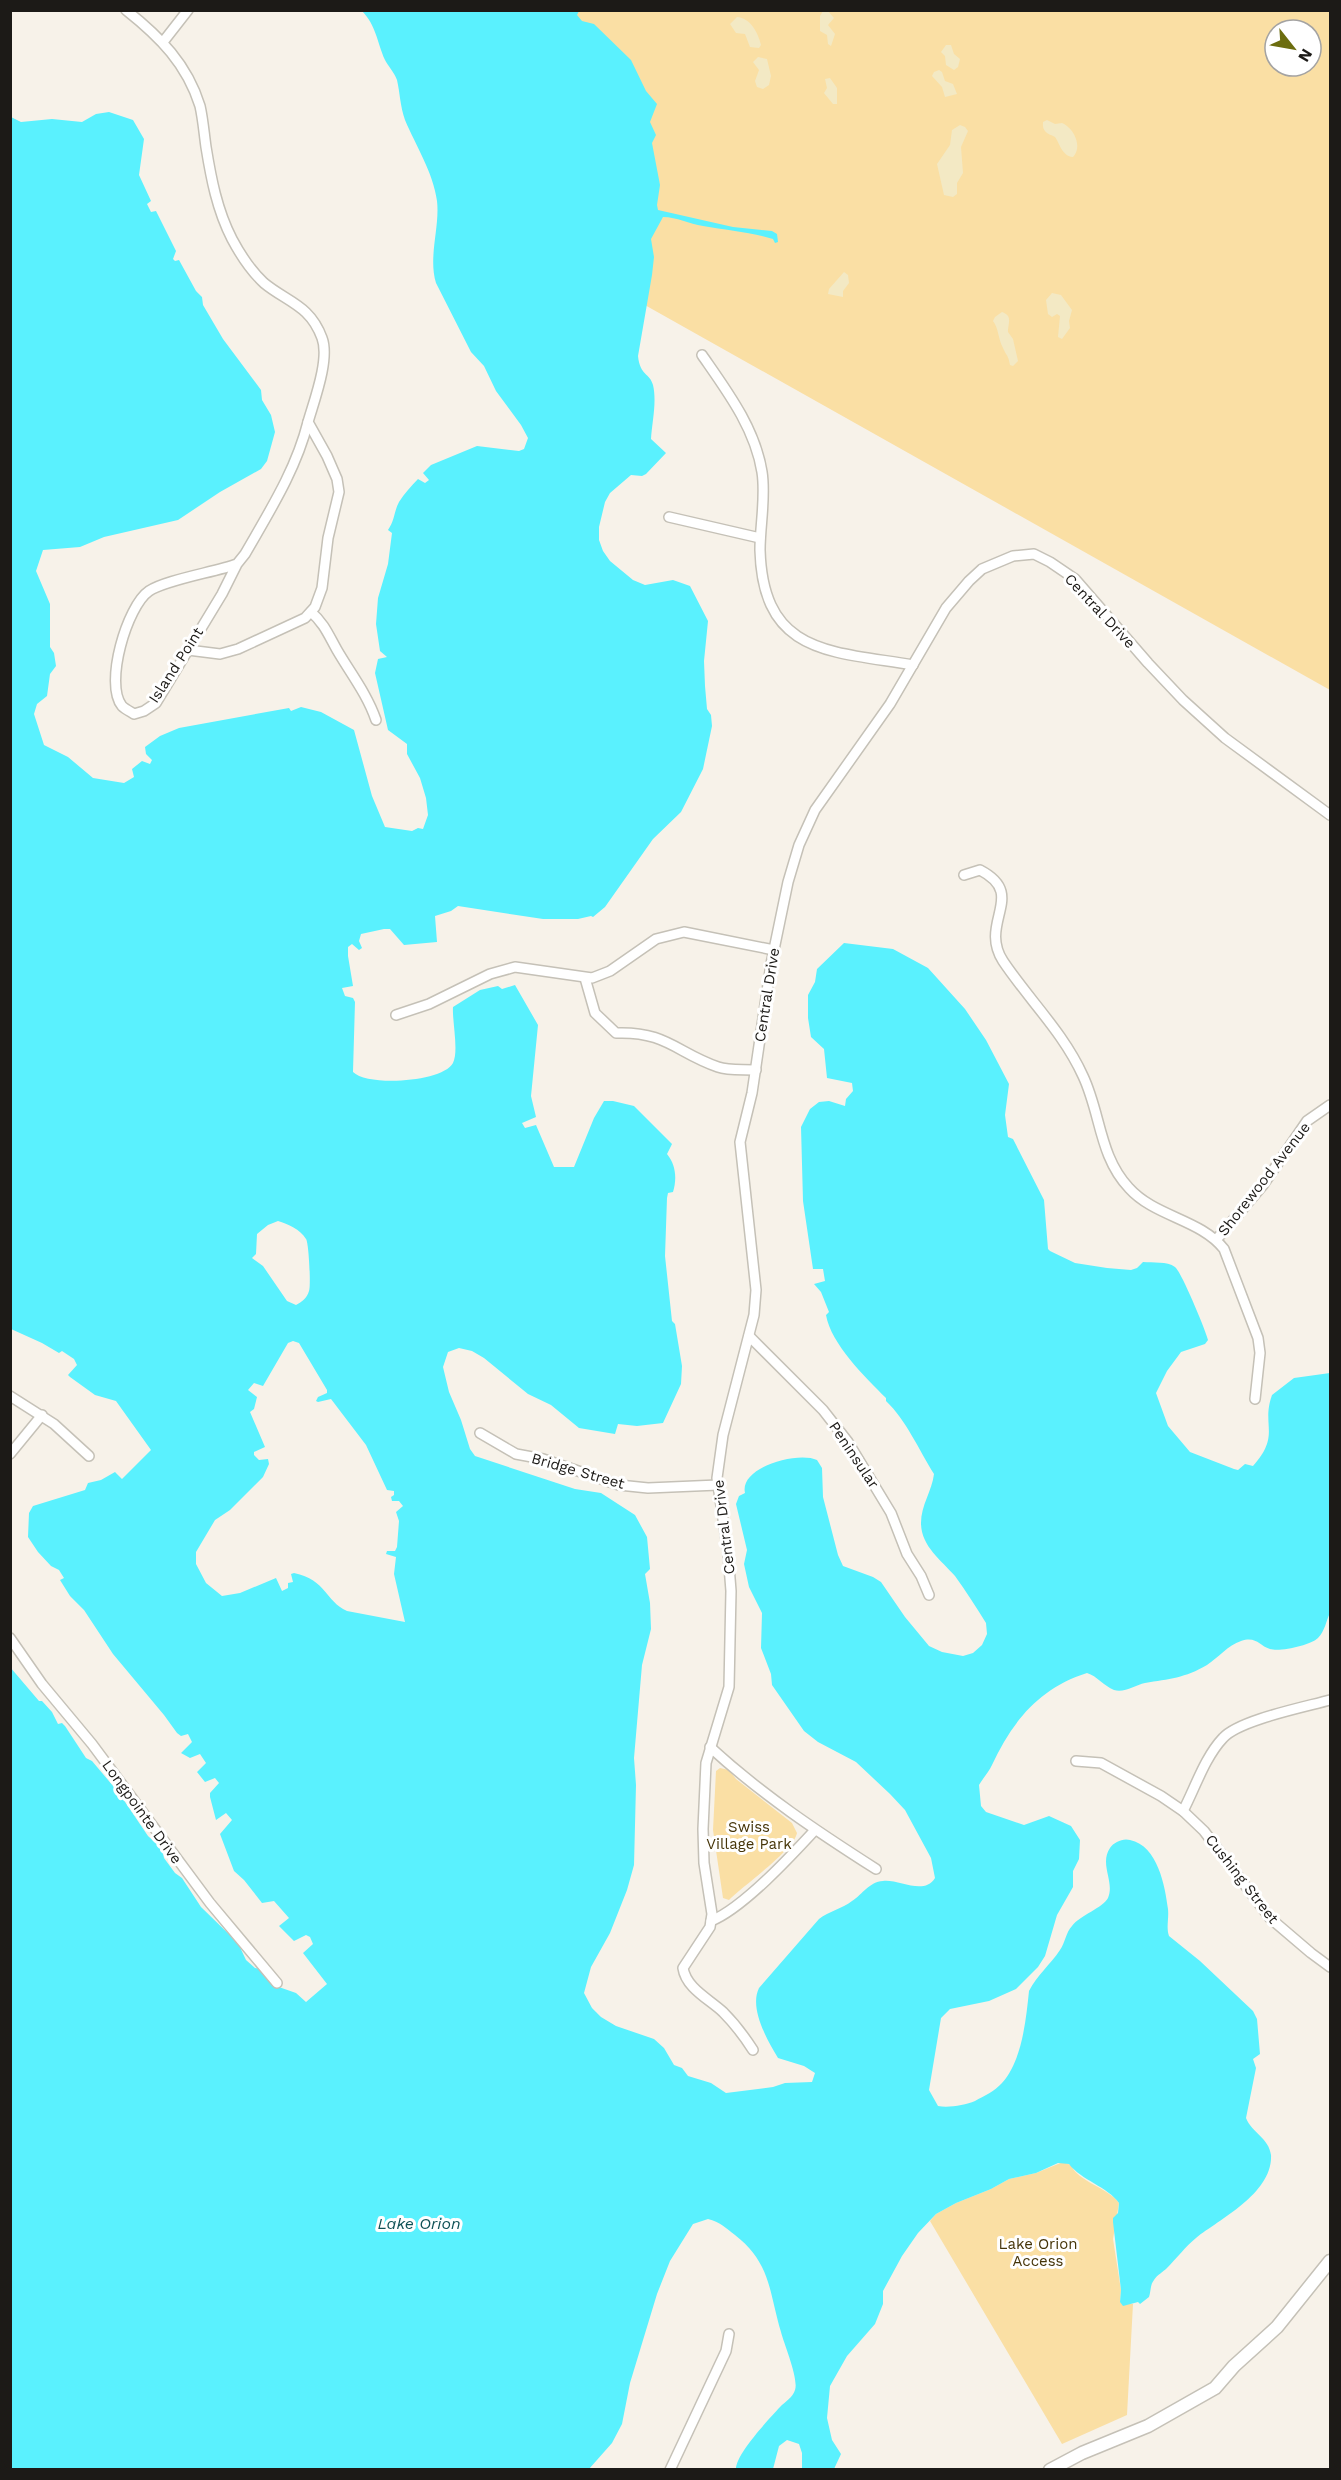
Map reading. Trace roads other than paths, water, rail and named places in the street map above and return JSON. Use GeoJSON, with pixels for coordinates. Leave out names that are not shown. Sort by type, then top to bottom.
{"type":"FeatureCollection","features":[{"type":"Feature","properties":{"kind":"street","name":"Island Point"},"geometry":{"type":"LineString","coordinates":[[126,10],[154,32],[174,55],[190,81],[200,108],[218,205],[232,238],[248,264],[264,283],[297,302],[316,323],[324,340],[324,362],[302,446],[291,472],[231,578],[156,703],[134,714],[122,706],[117,693],[115,673],[130,617],[138,601],[150,590],[237,564]]}},
{"type":"Feature","properties":{"kind":"street"},"geometry":{"type":"LineString","coordinates":[[163,42],[188,10]]}},
{"type":"Feature","properties":{"kind":"street"},"geometry":{"type":"LineString","coordinates":[[702,355],[750,432],[762,472],[760,538],[764,584],[773,612],[787,630],[807,643],[834,652],[914,665]]}},
{"type":"Feature","properties":{"kind":"street"},"geometry":{"type":"LineString","coordinates":[[188,650],[220,654],[238,649],[305,618],[311,612],[322,588],[328,538],[339,492],[337,479],[327,456],[308,422]]}},
{"type":"Feature","properties":{"kind":"street"},"geometry":{"type":"LineString","coordinates":[[669,517],[760,538]]}},
{"type":"Feature","properties":{"kind":"street","name":"Central Drive"},"geometry":{"type":"LineString","coordinates":[[711,1921],[712,1914],[704,1863],[706,1763],[729,1688],[732,1617],[728,1553],[718,1485],[723,1434],[754,1316],[756,1290],[740,1142],[756,1070],[774,950],[796,854],[815,810],[890,704],[946,608],[969,580],[982,569],[1013,556],[1034,554],[1075,579],[1155,670],[1225,738],[1330,815]]}},
{"type":"Feature","properties":{"kind":"street"},"geometry":{"type":"LineString","coordinates":[[311,612],[321,620],[338,652],[356,678],[376,720]]}},
{"type":"Feature","properties":{"kind":"street"},"geometry":{"type":"LineString","coordinates":[[964,875],[980,870],[999,885],[1004,896],[998,913],[995,945],[1018,984],[1052,1023],[1084,1077],[1108,1159],[1118,1175],[1130,1190],[1149,1206],[1216,1240]]}},
{"type":"Feature","properties":{"kind":"street"},"geometry":{"type":"LineString","coordinates":[[396,1015],[429,1004],[490,974],[515,967],[592,978],[610,971],[656,939],[684,932],[774,950]]}},
{"type":"Feature","properties":{"kind":"street"},"geometry":{"type":"LineString","coordinates":[[585,978],[595,1013],[616,1033],[636,1032],[663,1039],[720,1068],[756,1070]]}},
{"type":"Feature","properties":{"kind":"street","name":"Shorewood Avenue"},"geometry":{"type":"LineString","coordinates":[[1255,1399],[1260,1353],[1258,1338],[1224,1249],[1216,1240],[1263,1185],[1307,1121],[1330,1105]]}},
{"type":"Feature","properties":{"kind":"street","name":"Peninsular"},"geometry":{"type":"LineString","coordinates":[[749,1336],[823,1410],[848,1442],[891,1514],[907,1554],[921,1576],[929,1595]]}},
{"type":"Feature","properties":{"kind":"street"},"geometry":{"type":"LineString","coordinates":[[10,1396],[42,1415],[89,1455]]}},
{"type":"Feature","properties":{"kind":"street"},"geometry":{"type":"LineString","coordinates":[[10,1454],[42,1415]]}},
{"type":"Feature","properties":{"kind":"street","name":"Bridge Street"},"geometry":{"type":"LineString","coordinates":[[480,1433],[516,1454],[543,1459],[619,1485],[648,1488],[718,1485]]}},
{"type":"Feature","properties":{"kind":"street","name":"Longpointe Drive"},"geometry":{"type":"LineString","coordinates":[[10,1638],[42,1684],[92,1744],[210,1904],[278,1983]]}},
{"type":"Feature","properties":{"kind":"street"},"geometry":{"type":"LineString","coordinates":[[1183,1811],[1211,1756],[1224,1736],[1260,1720],[1330,1700]]}},
{"type":"Feature","properties":{"kind":"street"},"geometry":{"type":"LineString","coordinates":[[711,1747],[758,1788],[815,1830],[876,1869]]}},
{"type":"Feature","properties":{"kind":"street","name":"Cushing Street"},"geometry":{"type":"LineString","coordinates":[[1076,1761],[1101,1763],[1161,1796],[1183,1811],[1204,1831],[1270,1918],[1330,1966]]}},
{"type":"Feature","properties":{"kind":"street"},"geometry":{"type":"LineString","coordinates":[[753,2050],[741,2031],[685,1978],[683,1968],[710,1927],[711,1921],[732,1910],[815,1830]]}},
{"type":"Feature","properties":{"kind":"street"},"geometry":{"type":"LineString","coordinates":[[1050,2469],[1148,2426],[1215,2388],[1234,2366],[1277,2327],[1330,2261]]}},
{"type":"Feature","properties":{"kind":"street"},"geometry":{"type":"LineString","coordinates":[[670,2469],[726,2351],[729,2334]]}},
{"type":"Feature","properties":{"kind":"water","name":"Lake Orion"},"geometry":{"type":"Polygon","coordinates":[[[362,11],[579,11],[577,15],[582,21],[594,24],[631,60],[646,91],[657,104],[650,122],[656,135],[652,143],[660,185],[658,210],[733,227],[772,231],[777,234],[778,242],[775,243],[773,239],[756,235],[663,217],[651,239],[654,257],[652,275],[638,356],[643,371],[653,385],[651,439],[666,453],[646,474],[631,475],[610,493],[605,502],[599,527],[599,540],[610,561],[633,580],[645,585],[673,580],[690,586],[708,621],[704,661],[707,709],[711,715],[712,726],[703,769],[681,812],[653,839],[605,907],[593,917],[543,919],[458,906],[435,916],[437,942],[404,945],[390,929],[361,934],[359,941],[362,948],[359,950],[352,944],[348,947],[353,986],[342,988],[345,996],[353,998],[355,1002],[353,1072],[361,1077],[389,1081],[421,1078],[435,1075],[446,1069],[455,1058],[453,1007],[480,990],[498,986],[502,989],[515,985],[538,1025],[531,1096],[536,1117],[522,1123],[525,1128],[536,1125],[554,1167],[574,1167],[594,1118],[604,1101],[634,1106],[672,1144],[667,1154],[674,1167],[675,1182],[673,1192],[668,1193],[667,1198],[665,1256],[672,1321],[675,1324],[682,1366],[681,1384],[663,1423],[637,1426],[618,1424],[615,1434],[579,1428],[551,1405],[528,1394],[472,1351],[459,1348],[448,1352],[443,1367],[449,1392],[470,1449],[475,1456],[575,1489],[601,1493],[635,1515],[647,1537],[650,1569],[645,1574],[650,1603],[651,1629],[642,1665],[634,1758],[636,1785],[634,1865],[610,1933],[591,1967],[584,1993],[592,2008],[616,2026],[654,2039],[664,2048],[674,2065],[682,2068],[688,2076],[711,2083],[726,2093],[773,2087],[785,2083],[812,2082],[815,2073],[804,2066],[778,2058],[774,2051],[758,2014],[756,1996],[759,1988],[819,1919],[848,1904],[870,1886],[878,1882],[889,1881],[911,1886],[924,1886],[935,1878],[931,1858],[905,1810],[856,1762],[818,1742],[804,1731],[772,1685],[771,1674],[761,1648],[762,1613],[749,1587],[744,1564],[747,1550],[736,1504],[739,1496],[745,1493],[746,1484],[751,1476],[760,1469],[784,1460],[808,1458],[817,1460],[822,1468],[823,1497],[843,1566],[881,1582],[929,1646],[942,1652],[963,1656],[973,1653],[982,1645],[987,1634],[986,1623],[955,1576],[924,1539],[921,1523],[923,1510],[934,1474],[906,1426],[886,1398],[850,1360],[835,1337],[826,1315],[829,1312],[821,1292],[814,1284],[825,1281],[823,1269],[813,1269],[803,1201],[801,1127],[810,1109],[819,1102],[829,1101],[845,1106],[846,1099],[853,1091],[852,1083],[827,1078],[824,1049],[811,1037],[808,995],[815,982],[817,969],[844,943],[893,949],[928,968],[965,1009],[986,1040],[1009,1084],[1005,1115],[1008,1137],[1013,1139],[1044,1200],[1050,1251],[1075,1263],[1107,1268],[1131,1270],[1143,1262],[1155,1262],[1172,1265],[1178,1271],[1208,1340],[1205,1344],[1181,1352],[1167,1371],[1156,1393],[1168,1426],[1190,1452],[1238,1470],[1245,1464],[1253,1466],[1266,1446],[1272,1395],[1294,1378],[1330,1373],[1330,1613],[1322,1632],[1314,1641],[1281,1650],[1266,1648],[1251,1640],[1241,1641],[1232,1645],[1207,1665],[1191,1673],[1122,1690],[1114,1690],[1087,1673],[1055,1688],[1029,1708],[1018,1721],[979,1785],[981,1806],[986,1812],[1024,1825],[1049,1816],[1071,1826],[1080,1840],[1079,1859],[1073,1871],[1073,1887],[1057,1915],[1045,1956],[1038,1967],[1016,1989],[989,2001],[950,2009],[941,2018],[929,2090],[938,2106],[952,2106],[975,2101],[1002,2083],[1009,2074],[1019,2052],[1029,1991],[1060,1950],[1072,1926],[1108,1898],[1110,1886],[1106,1867],[1107,1854],[1116,1842],[1130,1840],[1140,1844],[1154,1858],[1167,1900],[1169,1936],[1200,1961],[1253,2011],[1257,2019],[1260,2054],[1253,2059],[1256,2068],[1246,2118],[1270,2149],[1269,2169],[1264,2181],[1243,2204],[1188,2245],[1157,2277],[1152,2284],[1149,2297],[1140,2304],[1138,2302],[1123,2306],[1120,2302],[1121,2290],[1113,2222],[1113,2218],[1118,2213],[1119,2203],[1108,2192],[1080,2175],[1069,2164],[1058,2163],[1036,2173],[1009,2179],[936,2214],[918,2233],[902,2256],[883,2291],[883,2304],[875,2324],[847,2356],[830,2386],[827,2418],[832,2440],[841,2454],[834,2469],[802,2469],[802,2453],[799,2444],[787,2440],[779,2446],[773,2469],[736,2469],[741,2455],[754,2437],[793,2395],[796,2385],[771,2291],[762,2267],[756,2256],[735,2235],[708,2219],[693,2224],[670,2261],[657,2294],[630,2383],[622,2424],[612,2443],[589,2469],[11,2469],[10,1667],[39,1701],[42,1701],[52,1712],[58,1724],[62,1723],[65,1726],[86,1758],[92,1761],[119,1793],[148,1836],[162,1849],[164,1858],[175,1873],[182,1878],[201,1907],[238,1943],[246,1960],[255,1968],[261,1969],[276,1986],[296,1993],[306,2002],[327,1984],[303,1953],[313,1944],[310,1937],[306,1935],[294,1941],[279,1926],[289,1918],[274,1901],[262,1903],[234,1871],[220,1834],[232,1820],[226,1813],[216,1820],[210,1793],[219,1783],[215,1778],[205,1782],[197,1772],[206,1763],[200,1754],[190,1758],[181,1753],[192,1742],[188,1734],[181,1736],[177,1733],[113,1654],[84,1610],[70,1596],[60,1580],[64,1578],[59,1570],[51,1566],[28,1537],[29,1513],[33,1506],[85,1490],[88,1483],[101,1480],[115,1472],[122,1479],[151,1450],[116,1401],[95,1395],[68,1375],[77,1365],[74,1359],[62,1351],[59,1353],[11,1329],[11,117],[21,122],[52,119],[82,122],[96,114],[109,112],[133,120],[144,139],[139,175],[151,201],[147,204],[151,212],[156,211],[176,251],[173,259],[179,260],[196,291],[202,297],[203,305],[223,339],[261,390],[262,400],[271,415],[275,432],[267,461],[261,469],[220,492],[178,520],[104,537],[80,547],[43,550],[36,571],[50,604],[50,647],[54,653],[56,666],[50,674],[47,696],[37,704],[34,714],[44,745],[68,757],[93,778],[124,783],[134,777],[132,769],[142,761],[150,764],[152,760],[146,754],[145,747],[160,736],[179,728],[289,708],[291,711],[301,707],[321,712],[354,730],[372,796],[385,827],[412,831],[418,828],[423,829],[428,815],[420,778],[407,754],[407,744],[388,730],[375,673],[378,659],[387,657],[380,651],[376,624],[378,598],[388,564],[392,533],[388,530],[399,502],[408,490],[418,479],[425,483],[429,480],[423,473],[431,465],[477,446],[519,451],[524,449],[528,438],[496,391],[484,366],[471,352],[436,283],[433,263],[437,211],[435,190],[428,169],[405,120],[397,80],[385,60],[367,16],[362,11]],[[278,1221],[268,1225],[257,1234],[256,1254],[252,1258],[263,1266],[287,1301],[296,1305],[306,1298],[310,1288],[307,1242],[297,1230],[278,1221]],[[293,1341],[288,1343],[263,1386],[254,1383],[248,1390],[257,1397],[254,1409],[250,1412],[265,1447],[254,1452],[254,1455],[259,1460],[268,1459],[269,1464],[263,1477],[230,1510],[215,1520],[196,1552],[196,1564],[206,1583],[222,1596],[240,1593],[276,1578],[282,1591],[288,1588],[288,1583],[293,1582],[291,1574],[294,1573],[313,1580],[334,1602],[347,1611],[405,1622],[394,1574],[396,1557],[386,1554],[387,1551],[395,1551],[397,1547],[399,1521],[396,1512],[403,1506],[399,1501],[392,1501],[394,1491],[387,1490],[366,1445],[331,1399],[316,1401],[318,1397],[327,1393],[327,1390],[299,1343],[293,1341]]]}},
{"type":"Feature","properties":{"kind":"park label","name":"Swiss Village Park"},"geometry":{"type":"Point","coordinates":[749,1836]}},
{"type":"Feature","properties":{"kind":"park label","name":"Lake Orion Access"},"geometry":{"type":"Point","coordinates":[1038,2252]}}]}
